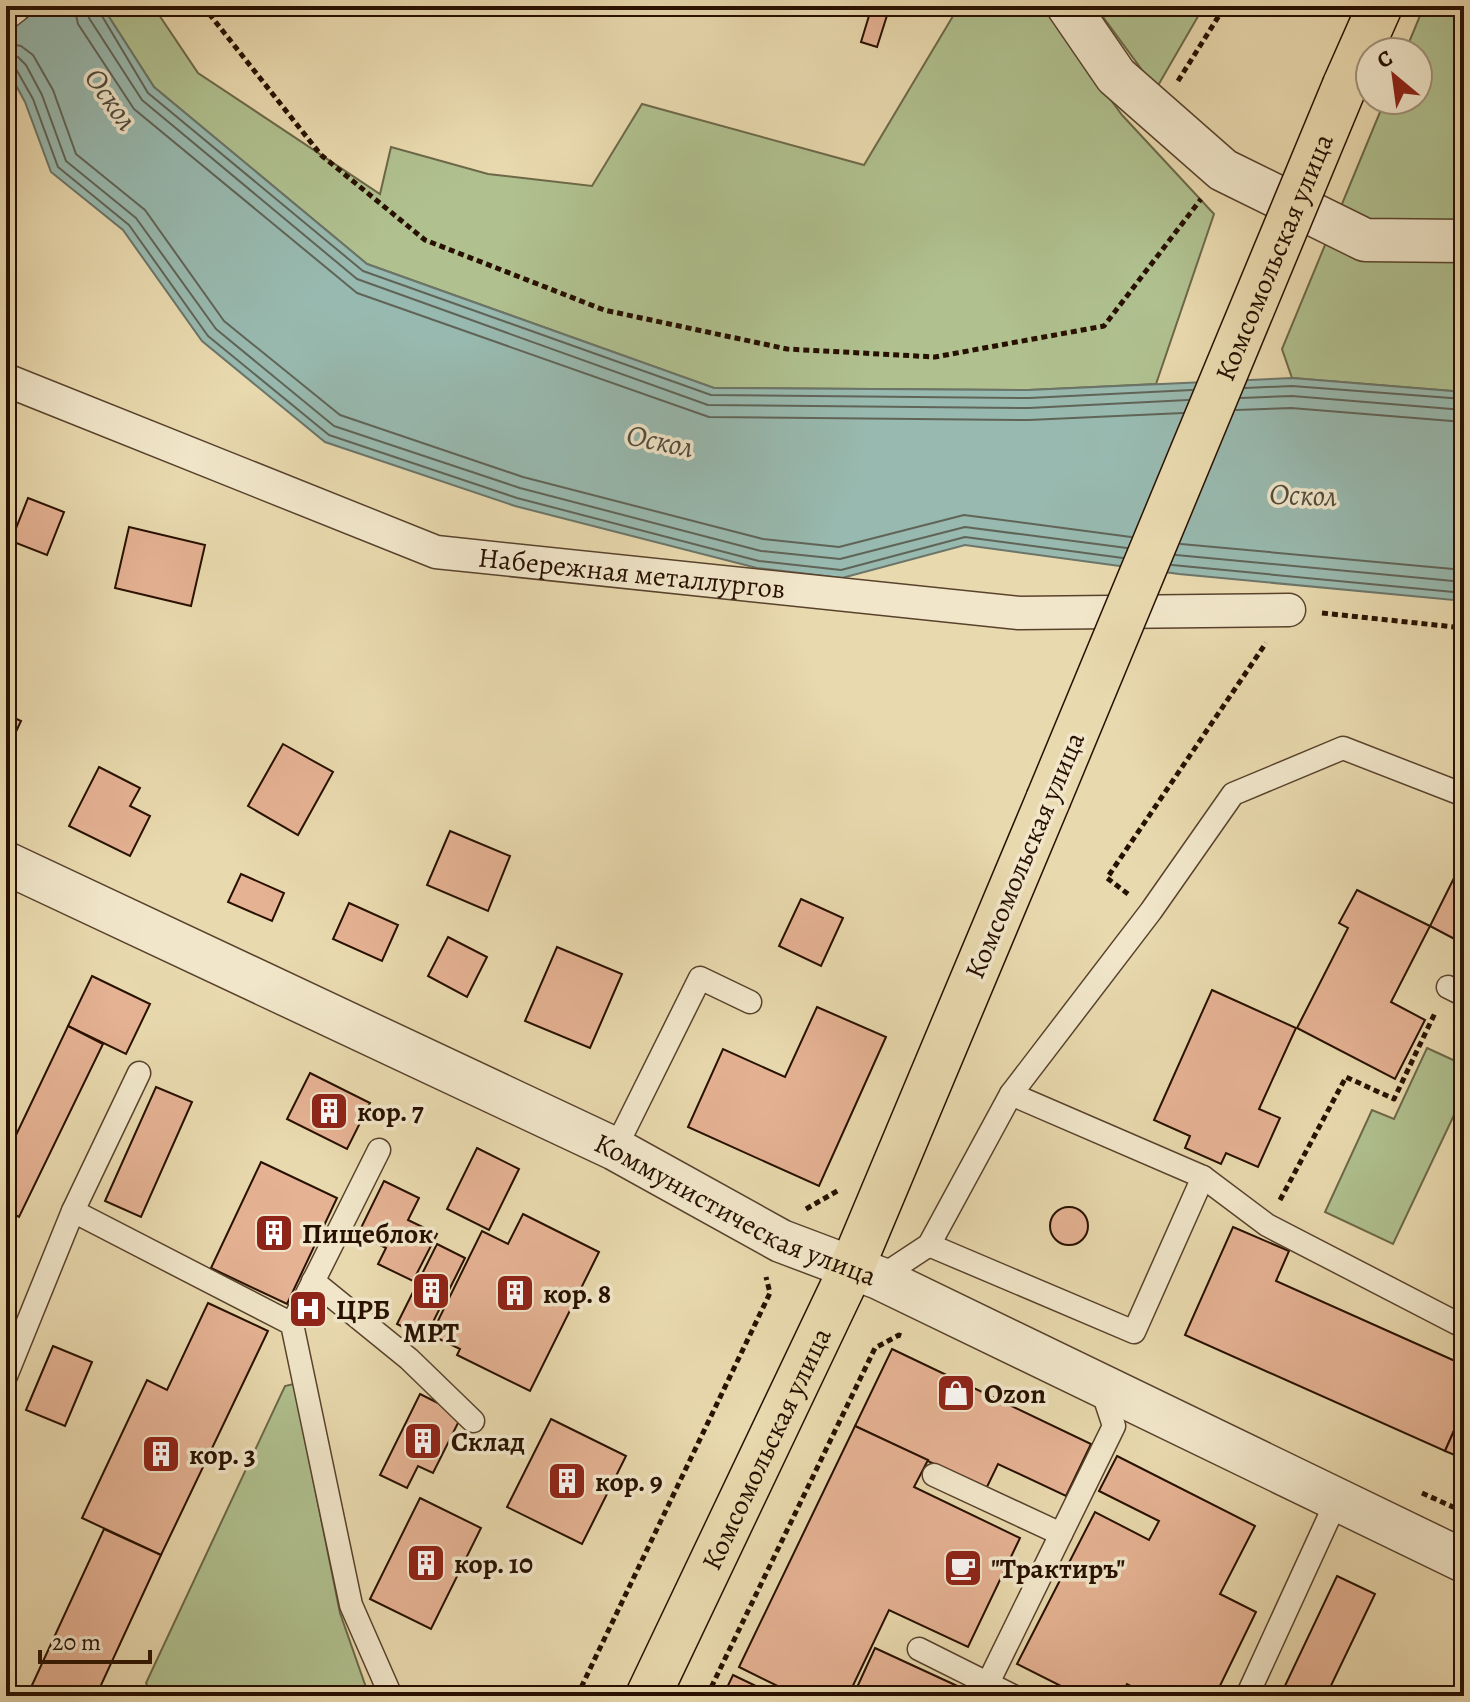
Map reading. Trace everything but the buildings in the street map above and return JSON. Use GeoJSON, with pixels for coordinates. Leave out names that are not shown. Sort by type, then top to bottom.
{"type":"FeatureCollection","features":[{"type":"Feature","properties":{"kind":"main road","name":"Комсомольская улица"},"geometry":{"type":"LineString","coordinates":[[648,1696],[865,1272],[1048,800],[1380,6]]}},
{"type":"Feature","properties":{"kind":"street"},"geometry":{"type":"LineString","coordinates":[[6,13],[15,6]]}},
{"type":"Feature","properties":{"kind":"street"},"geometry":{"type":"LineString","coordinates":[[1068,6],[1116,76],[1161,119],[1223,170],[1365,240],[1464,241]]}},
{"type":"Feature","properties":{"kind":"street","name":"Набережная металлургов"},"geometry":{"type":"LineString","coordinates":[[6,380],[436,552],[1019,613],[1289,610]]}},
{"type":"Feature","properties":{"kind":"street","name":"Коммунистическая улица"},"geometry":{"type":"LineString","coordinates":[[6,863],[615,1149],[781,1241],[865,1272],[1464,1561]]}},
{"type":"Feature","properties":{"kind":"lane"},"geometry":{"type":"LineString","coordinates":[[865,1272],[929,1245],[1011,1094],[1151,911],[1233,794],[1343,748],[1464,795]]}},
{"type":"Feature","properties":{"kind":"lane"},"geometry":{"type":"LineString","coordinates":[[615,1149],[700,978],[750,1002]]}},
{"type":"Feature","properties":{"kind":"lane"},"geometry":{"type":"LineString","coordinates":[[6,1376],[73,1211],[139,1073]]}},
{"type":"Feature","properties":{"kind":"lane"},"geometry":{"type":"LineString","coordinates":[[1011,1094],[1203,1177],[1267,1225],[1464,1327]]}},
{"type":"Feature","properties":{"kind":"lane"},"geometry":{"type":"LineString","coordinates":[[379,1150],[292,1324],[351,1605],[391,1696]]}},
{"type":"Feature","properties":{"kind":"lane"},"geometry":{"type":"LineString","coordinates":[[929,1245],[1134,1332],[1203,1177]]}},
{"type":"Feature","properties":{"kind":"lane"},"geometry":{"type":"LineString","coordinates":[[73,1211],[292,1324]]}},
{"type":"Feature","properties":{"kind":"lane"},"geometry":{"type":"LineString","coordinates":[[313,1281],[409,1359],[473,1421]]}},
{"type":"Feature","properties":{"kind":"lane"},"geometry":{"type":"LineString","coordinates":[[988,1683],[1114,1426],[1099,1383]]}},
{"type":"Feature","properties":{"kind":"lane"},"geometry":{"type":"LineString","coordinates":[[934,1475],[1061,1534]]}},
{"type":"Feature","properties":{"kind":"lane"},"geometry":{"type":"LineString","coordinates":[[1248,1694],[1337,1500]]}},
{"type":"Feature","properties":{"kind":"lane"},"geometry":{"type":"LineString","coordinates":[[919,1649],[1013,1696]]}},
{"type":"Feature","properties":{"kind":"path"},"geometry":{"type":"LineString","coordinates":[[203,6],[321,155],[425,240],[604,310],[787,349],[935,357],[1104,326],[1223,170]]}},
{"type":"Feature","properties":{"kind":"path"},"geometry":{"type":"LineString","coordinates":[[1161,119],[1172,90],[1225,6]]}},
{"type":"Feature","properties":{"kind":"path"},"geometry":{"type":"LineString","coordinates":[[1151,911],[1107,878],[1289,610],[1464,628]]}},
{"type":"Feature","properties":{"kind":"path"},"geometry":{"type":"LineString","coordinates":[[1267,1225],[1346,1077],[1394,1099],[1456,991]]}},
{"type":"Feature","properties":{"kind":"path"},"geometry":{"type":"LineString","coordinates":[[577,1696],[770,1293],[766,1277],[752,1270]]}},
{"type":"Feature","properties":{"kind":"green space"},"geometry":{"type":"Polygon","coordinates":[[[102,6],[153,6],[198,73],[380,194],[391,147],[488,174],[592,186],[642,104],[864,165],[959,6],[1042,6],[1122,115],[1214,214],[1156,384],[1029,390],[714,388],[367,264],[154,87],[102,6]]]}},
{"type":"Feature","properties":{"kind":"green space"},"geometry":{"type":"Polygon","coordinates":[[[1095,6],[1204,6],[1156,89],[1095,6]]]}},
{"type":"Feature","properties":{"kind":"green space"},"geometry":{"type":"Polygon","coordinates":[[[1424,6],[1464,6],[1464,392],[1292,378],[1282,349],[1378,116],[1434,116],[1434,36],[1412,36],[1424,6]]]}},
{"type":"Feature","properties":{"kind":"green space"},"geometry":{"type":"Polygon","coordinates":[[[1427,1048],[1464,1065],[1464,1094],[1393,1244],[1325,1212],[1372,1110],[1394,1119],[1427,1048]]]}},
{"type":"Feature","properties":{"kind":"green space"},"geometry":{"type":"Polygon","coordinates":[[[294,1384],[340,1613],[369,1696],[152,1696],[146,1683],[285,1386],[294,1384]]]}},
{"type":"Feature","properties":{"kind":"water","name":"Оскол"},"geometry":{"type":"Polygon","coordinates":[[[6,6],[102,6],[154,87],[367,264],[714,388],[1029,390],[1292,378],[1464,392],[1464,601],[1179,574],[965,545],[842,578],[757,568],[515,506],[325,442],[202,341],[123,230],[51,172],[25,102],[6,67],[6,6]]]}},
{"type":"Feature","properties":{"kind":"place","name":"кор. 7"},"geometry":{"type":"Point","coordinates":[329,1111]}},
{"type":"Feature","properties":{"kind":"place","name":"Пищеблок"},"geometry":{"type":"Point","coordinates":[274,1233]}},
{"type":"Feature","properties":{"kind":"place","name":"МРТ"},"geometry":{"type":"Point","coordinates":[431,1291]}},
{"type":"Feature","properties":{"kind":"place","name":"кор. 8"},"geometry":{"type":"Point","coordinates":[515,1293]}},
{"type":"Feature","properties":{"kind":"place","name":"ЦРБ"},"geometry":{"type":"Point","coordinates":[308,1309]}},
{"type":"Feature","properties":{"kind":"place","name":"Ozon"},"geometry":{"type":"Point","coordinates":[956,1393]}},
{"type":"Feature","properties":{"kind":"place","name":"Склад"},"geometry":{"type":"Point","coordinates":[423,1441]}},
{"type":"Feature","properties":{"kind":"place","name":"кор. 3"},"geometry":{"type":"Point","coordinates":[161,1454]}},
{"type":"Feature","properties":{"kind":"place","name":"кор. 9"},"geometry":{"type":"Point","coordinates":[567,1481]}},
{"type":"Feature","properties":{"kind":"place","name":"кор. 10"},"geometry":{"type":"Point","coordinates":[426,1563]}},
{"type":"Feature","properties":{"kind":"place","name":"\"Трактиръ\""},"geometry":{"type":"Point","coordinates":[963,1568]}}]}
